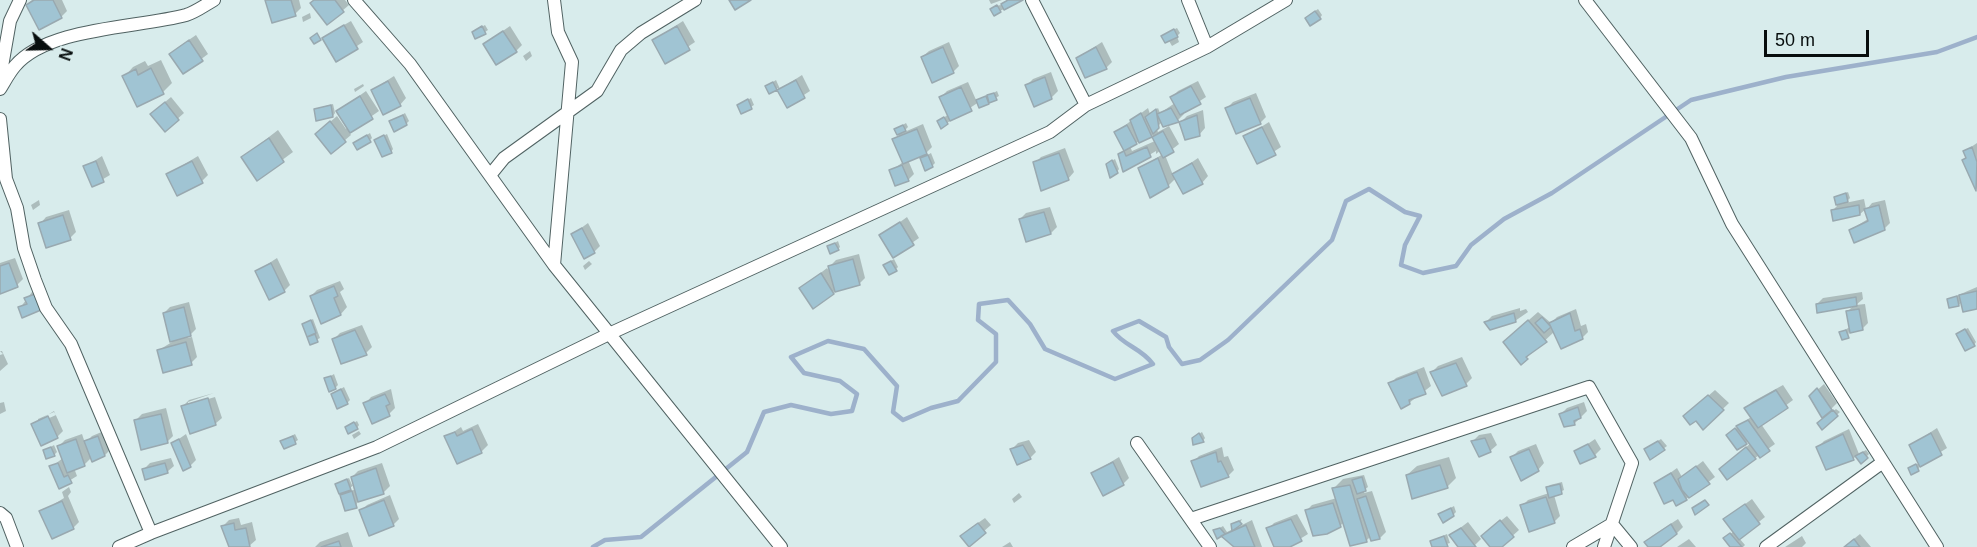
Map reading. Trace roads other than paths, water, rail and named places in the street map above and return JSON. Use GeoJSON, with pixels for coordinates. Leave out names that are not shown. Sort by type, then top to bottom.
{"type":"FeatureCollection","features":[{"type":"Feature","properties":{"kind":"street"},"geometry":{"type":"LineString","coordinates":[[0,78],[10,21],[20,0]]}},
{"type":"Feature","properties":{"kind":"street"},"geometry":{"type":"LineString","coordinates":[[0,89],[16,64],[48,43],[86,31],[138,25],[188,14],[214,0]]}},
{"type":"Feature","properties":{"kind":"street"},"geometry":{"type":"LineString","coordinates":[[354,0],[410,64],[554,265],[781,547]]}},
{"type":"Feature","properties":{"kind":"street"},"geometry":{"type":"LineString","coordinates":[[554,0],[558,32],[572,62],[554,265]]}},
{"type":"Feature","properties":{"kind":"street"},"geometry":{"type":"LineString","coordinates":[[491,174],[504,158],[597,91],[621,50],[641,33],[695,0]]}},
{"type":"Feature","properties":{"kind":"street"},"geometry":{"type":"LineString","coordinates":[[1032,0],[1086,105]]}},
{"type":"Feature","properties":{"kind":"street"},"geometry":{"type":"LineString","coordinates":[[1188,0],[1207,47]]}},
{"type":"Feature","properties":{"kind":"street"},"geometry":{"type":"LineString","coordinates":[[119,547],[376,447],[611,333],[1050,132],[1086,105],[1207,47],[1286,0]]}},
{"type":"Feature","properties":{"kind":"street"},"geometry":{"type":"LineString","coordinates":[[1585,0],[1691,138],[1732,224],[1937,547]]}},
{"type":"Feature","properties":{"kind":"street"},"geometry":{"type":"LineString","coordinates":[[0,118],[3,181],[17,208],[24,248],[46,308],[71,344],[151,533]]}},
{"type":"Feature","properties":{"kind":"street"},"geometry":{"type":"LineString","coordinates":[[1191,519],[1589,387],[1632,463],[1604,547]]}},
{"type":"Feature","properties":{"kind":"street"},"geometry":{"type":"LineString","coordinates":[[1137,443],[1210,547]]}},
{"type":"Feature","properties":{"kind":"street"},"geometry":{"type":"LineString","coordinates":[[1766,547],[1883,462]]}},
{"type":"Feature","properties":{"kind":"street"},"geometry":{"type":"LineString","coordinates":[[0,513],[6,518],[17,547]]}},
{"type":"Feature","properties":{"kind":"street"},"geometry":{"type":"LineString","coordinates":[[1573,547],[1612,524]]}},
{"type":"Feature","properties":{"kind":"street"},"geometry":{"type":"LineString","coordinates":[[1612,524],[1631,547]]}},
{"type":"Feature","properties":{"kind":"waterway"},"geometry":{"type":"LineString","coordinates":[[593,547],[605,540],[641,537],[747,452],[764,412],[791,405],[831,414],[852,411],[857,394],[840,381],[804,373],[791,357],[828,341],[864,349],[897,386],[893,412],[903,420],[931,408],[958,401],[996,362],[996,334],[978,320],[979,304],[1008,300],[1030,324],[1045,349],[1115,379],[1153,364],[1113,331],[1139,321],[1166,337],[1169,347],[1182,364],[1200,360],[1228,340],[1332,240],[1346,201],[1369,189],[1405,212],[1420,216],[1405,245],[1401,265],[1423,273],[1456,266],[1471,245],[1504,219],[1552,193],[1691,100],[1786,77],[1937,52],[1977,37]]}}]}
